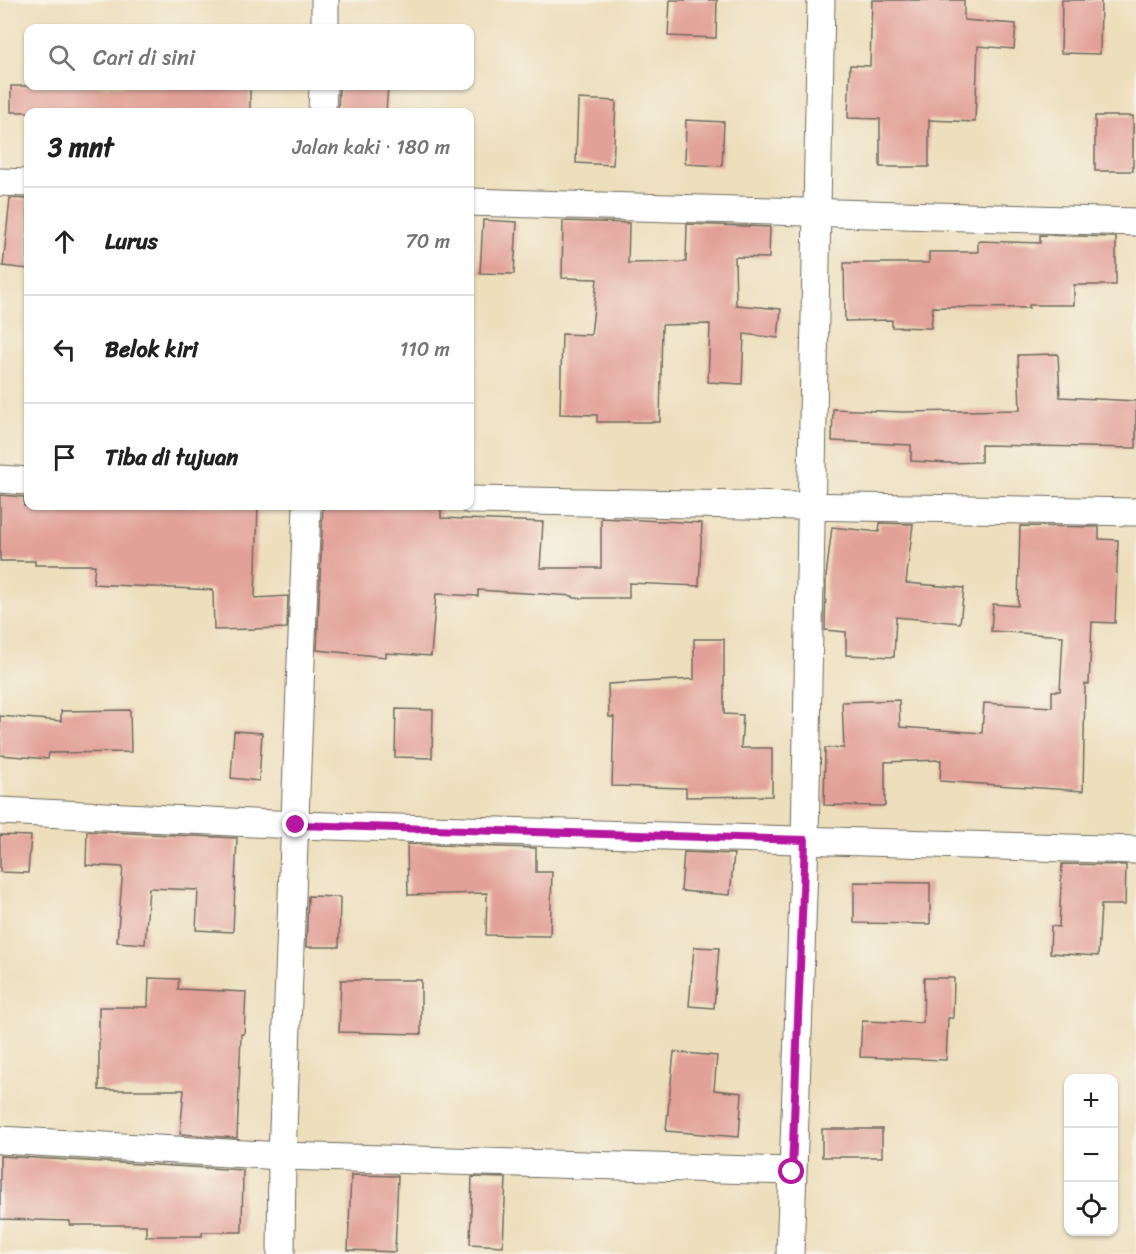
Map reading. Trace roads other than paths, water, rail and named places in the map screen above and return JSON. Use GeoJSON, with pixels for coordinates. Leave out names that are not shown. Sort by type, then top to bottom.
{"type":"FeatureCollection","features":[{"type":"Feature","properties":{"kind":"street"},"geometry":{"type":"LineString","coordinates":[[325,24],[326,0]]}},
{"type":"Feature","properties":{"kind":"street"},"geometry":{"type":"LineString","coordinates":[[790,1254],[805,840],[821,0]]}},
{"type":"Feature","properties":{"kind":"street"},"geometry":{"type":"LineString","coordinates":[[322,108],[323,90]]}},
{"type":"Feature","properties":{"kind":"street"},"geometry":{"type":"LineString","coordinates":[[0,182],[24,183]]}},
{"type":"Feature","properties":{"kind":"street"},"geometry":{"type":"LineString","coordinates":[[474,202],[1136,222]]}},
{"type":"Feature","properties":{"kind":"street"},"geometry":{"type":"LineString","coordinates":[[0,480],[24,481]]}},
{"type":"Feature","properties":{"kind":"street"},"geometry":{"type":"LineString","coordinates":[[474,500],[1136,513]]}},
{"type":"Feature","properties":{"kind":"street"},"geometry":{"type":"LineString","coordinates":[[281,1254],[282,1156],[307,510]]}},
{"type":"Feature","properties":{"kind":"street"},"geometry":{"type":"LineString","coordinates":[[0,811],[296,825],[1136,850]]}},
{"type":"Feature","properties":{"kind":"street"},"geometry":{"type":"LineString","coordinates":[[0,1140],[282,1156],[792,1172]]}}]}
